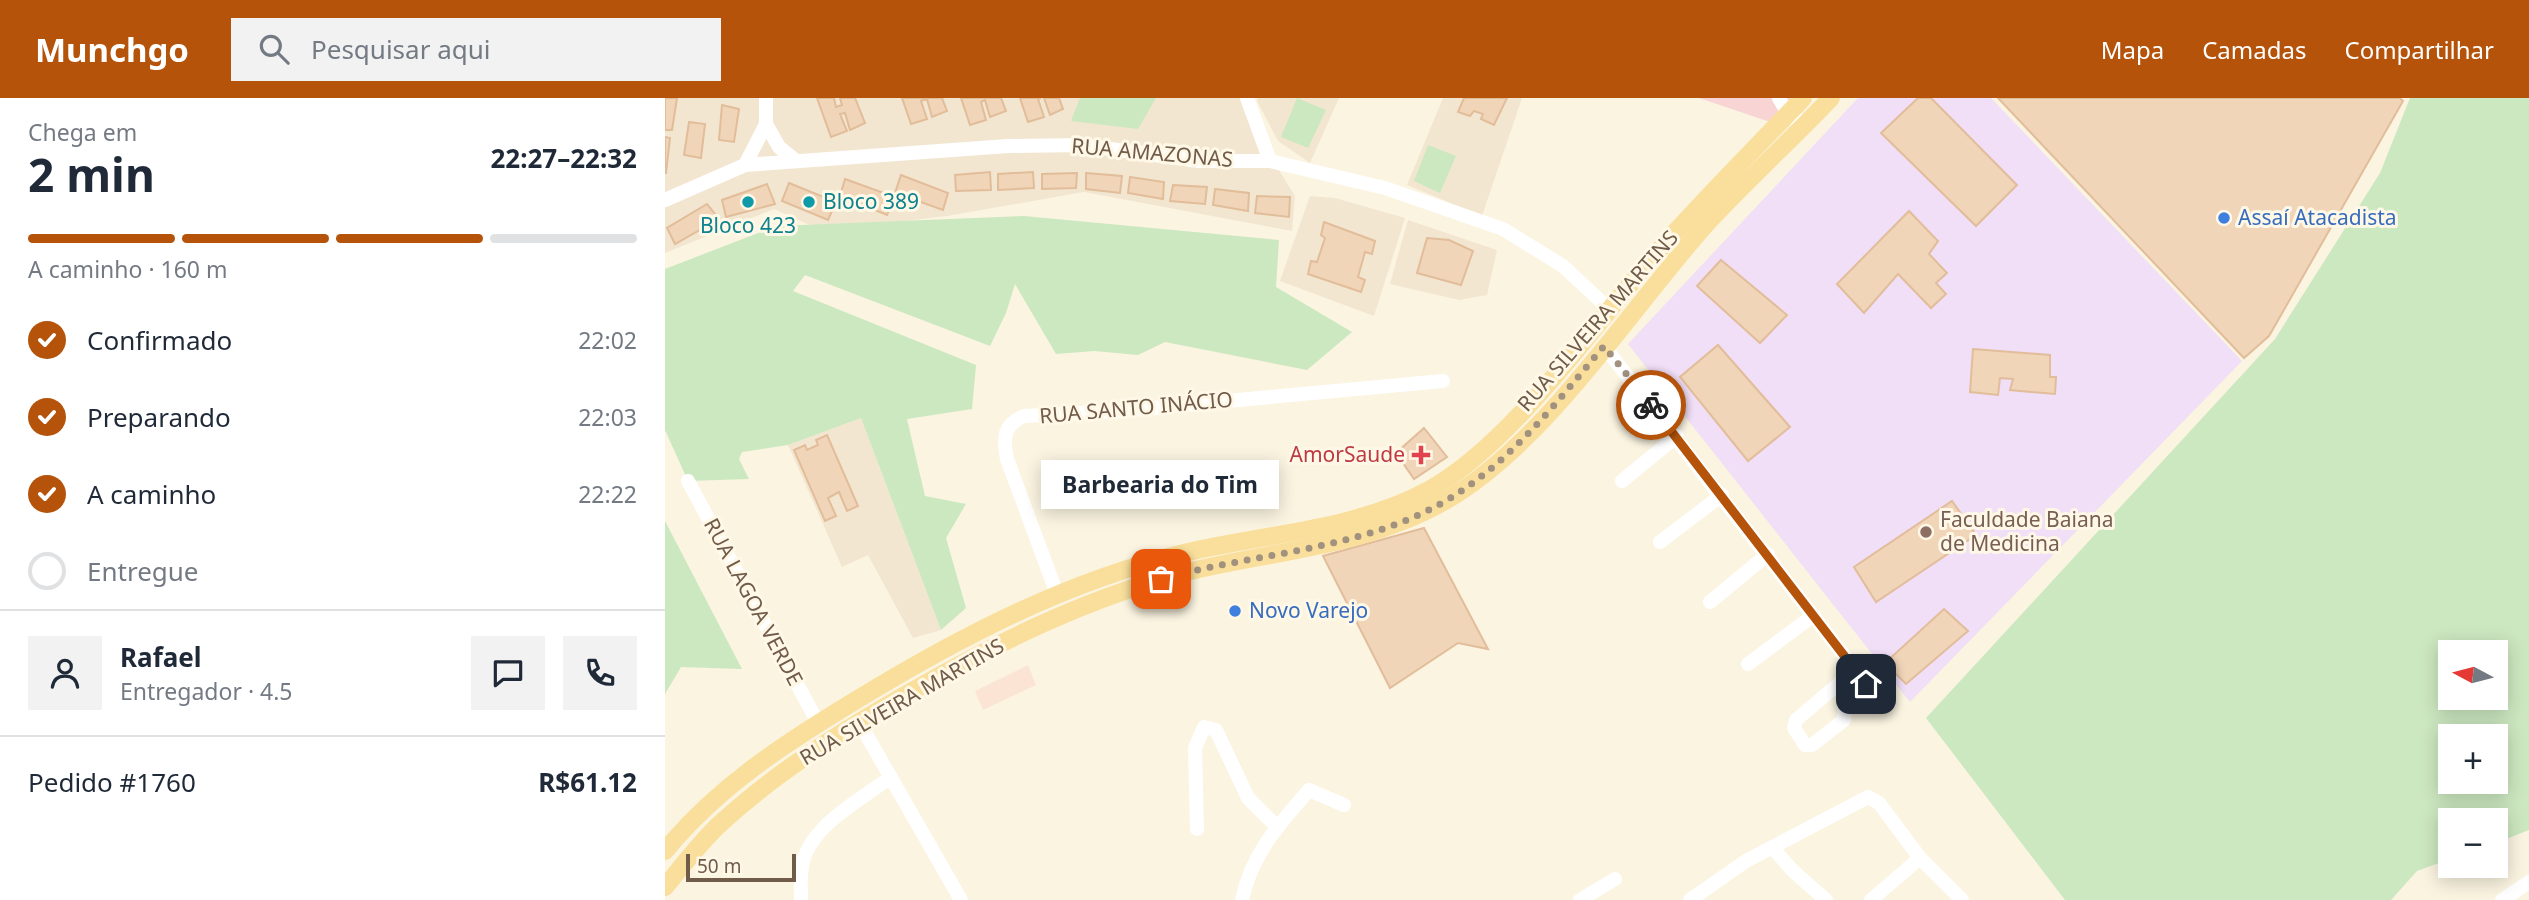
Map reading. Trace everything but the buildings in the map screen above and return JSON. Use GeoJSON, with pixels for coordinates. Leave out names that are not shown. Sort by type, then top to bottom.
{"type":"FeatureCollection","features":[{"type":"Feature","properties":{"kind":"main road","name":"RUA SILVEIRA MARTINS"},"geometry":{"type":"LineString","coordinates":[[665,851],[689,823],[747,771],[818,723],[964,638],[1057,594],[1184,554],[1356,517],[1427,491],[1473,460],[1496,439],[1693,211],[1802,98]]}},
{"type":"Feature","properties":{"kind":"main road","name":"RUA SILVEIRA MARTINS"},"geometry":{"type":"LineString","coordinates":[[665,887],[720,824],[753,796],[859,722],[973,656],[1056,617],[1135,587],[1188,572],[1367,533],[1440,503],[1466,488],[1506,456],[1604,346],[1708,222],[1831,98]]}},
{"type":"Feature","properties":{"kind":"street"},"geometry":{"type":"LineString","coordinates":[[745,165],[766,124],[766,98]]}},
{"type":"Feature","properties":{"kind":"street"},"geometry":{"type":"LineString","coordinates":[[1247,98],[1271,161]]}},
{"type":"Feature","properties":{"kind":"street"},"geometry":{"type":"LineString","coordinates":[[1779,98],[1788,114],[1805,125]]}},
{"type":"Feature","properties":{"kind":"street"},"geometry":{"type":"LineString","coordinates":[[766,124],[779,147],[796,161]]}},
{"type":"Feature","properties":{"kind":"street","name":"RUA AMAZONAS"},"geometry":{"type":"LineString","coordinates":[[665,200],[745,165],[796,161],[1081,145],[1199,161],[1271,161],[1385,188],[1503,229],[1563,266],[1609,309]]}},
{"type":"Feature","properties":{"kind":"street"},"geometry":{"type":"LineString","coordinates":[[1604,346],[1677,436],[1877,698]]}},
{"type":"Feature","properties":{"kind":"street","name":"RUA SANTO INÁCIO"},"geometry":{"type":"LineString","coordinates":[[1057,594],[1007,459],[1004,440],[1006,430],[1013,421],[1024,416],[1120,411],[1443,382]]}},
{"type":"Feature","properties":{"kind":"street"},"geometry":{"type":"LineString","coordinates":[[1622,481],[1677,436]]}},
{"type":"Feature","properties":{"kind":"street","name":"RUA LAGOA VERDE"},"geometry":{"type":"LineString","coordinates":[[688,481],[818,723]]}},
{"type":"Feature","properties":{"kind":"street"},"geometry":{"type":"LineString","coordinates":[[1660,542],[1722,495]]}},
{"type":"Feature","properties":{"kind":"street"},"geometry":{"type":"LineString","coordinates":[[1710,602],[1767,554]]}},
{"type":"Feature","properties":{"kind":"street"},"geometry":{"type":"LineString","coordinates":[[1748,664],[1814,615]]}},
{"type":"Feature","properties":{"kind":"street"},"geometry":{"type":"LineString","coordinates":[[1841,683],[1856,669]]}},
{"type":"Feature","properties":{"kind":"street"},"geometry":{"type":"LineString","coordinates":[[859,722],[961,900]]}},
{"type":"Feature","properties":{"kind":"street"},"geometry":{"type":"LineString","coordinates":[[1197,829],[1195,748],[1204,727],[1216,730],[1248,798],[1276,825]]}},
{"type":"Feature","properties":{"kind":"street"},"geometry":{"type":"LineString","coordinates":[[801,900],[802,865],[811,843],[830,823],[891,777]]}},
{"type":"Feature","properties":{"kind":"street"},"geometry":{"type":"LineString","coordinates":[[1242,900],[1247,874],[1276,825],[1309,790],[1344,805]]}},
{"type":"Feature","properties":{"kind":"street"},"geometry":{"type":"LineString","coordinates":[[1690,900],[1720,877],[1772,846],[1868,797],[1879,803],[1920,858],[1962,900]]}},
{"type":"Feature","properties":{"kind":"street"},"geometry":{"type":"LineString","coordinates":[[1772,846],[1793,871],[1826,900]]}},
{"type":"Feature","properties":{"kind":"street"},"geometry":{"type":"LineString","coordinates":[[1871,900],[1920,858]]}},
{"type":"Feature","properties":{"kind":"street"},"geometry":{"type":"LineString","coordinates":[[1580,900],[1615,879]]}},
{"type":"Feature","properties":{"kind":"street"},"geometry":{"type":"LineString","coordinates":[[2502,900],[2529,882]]}},
{"type":"Feature","properties":{"kind":"shaded area"},"geometry":{"type":"Polygon","coordinates":[[[665,98],[1255,98],[1247,118],[1295,196],[1292,231],[1084,192],[947,216],[823,231],[774,209],[665,253],[665,98]]]}},
{"type":"Feature","properties":{"kind":"shaded area"},"geometry":{"type":"Polygon","coordinates":[[[1258,98],[1339,98],[1310,163],[1278,141],[1257,101],[1258,98]]]}},
{"type":"Feature","properties":{"kind":"shaded area"},"geometry":{"type":"Polygon","coordinates":[[[1443,98],[1522,98],[1482,216],[1407,185],[1443,98]]]}},
{"type":"Feature","properties":{"kind":"shaded area"},"geometry":{"type":"Polygon","coordinates":[[[1699,98],[1793,98],[1770,122],[1699,98]]]}},
{"type":"Feature","properties":{"kind":"shaded area","name":"Faculdade Baiana de Medicina"},"geometry":{"type":"Polygon","coordinates":[[[1858,98],[1991,98],[2242,361],[1910,702],[1628,344],[1858,98]]]}},
{"type":"Feature","properties":{"kind":"shaded area"},"geometry":{"type":"Polygon","coordinates":[[[1310,196],[1335,198],[1405,218],[1374,316],[1280,281],[1310,196]]]}},
{"type":"Feature","properties":{"kind":"shaded area"},"geometry":{"type":"Polygon","coordinates":[[[1408,220],[1497,250],[1487,295],[1459,300],[1390,284],[1408,220]]]}},
{"type":"Feature","properties":{"kind":"shaded area"},"geometry":{"type":"Polygon","coordinates":[[[861,418],[941,630],[913,638],[868,555],[842,567],[788,445],[861,418]]]}},
{"type":"Feature","properties":{"kind":"shaded area"},"geometry":{"type":"Polygon","coordinates":[[[1028,665],[1036,685],[983,710],[975,691],[1028,665]]]}},
{"type":"Feature","properties":{"kind":"green space"},"geometry":{"type":"Polygon","coordinates":[[[1080,98],[1156,98],[1138,129],[1071,121],[1080,98]]]}},
{"type":"Feature","properties":{"kind":"green space"},"geometry":{"type":"Polygon","coordinates":[[[1297,98],[1326,110],[1308,148],[1281,137],[1297,98]]]}},
{"type":"Feature","properties":{"kind":"green space"},"geometry":{"type":"Polygon","coordinates":[[[2410,98],[2529,98],[2529,830],[2508,838],[2508,808],[2438,808],[2438,863],[2417,871],[2391,900],[2065,900],[1926,718],[2275,339],[2380,173],[2410,98]]]}},
{"type":"Feature","properties":{"kind":"green space"},"geometry":{"type":"Polygon","coordinates":[[[1428,145],[1456,156],[1440,193],[1414,181],[1428,145]]]}},
{"type":"Feature","properties":{"kind":"green space"},"geometry":{"type":"Polygon","coordinates":[[[1024,216],[1279,240],[1276,287],[1352,332],[1307,370],[1165,342],[1138,355],[1094,351],[1056,354],[1015,284],[1006,313],[990,346],[805,275],[793,291],[976,365],[972,409],[907,419],[925,496],[966,504],[946,538],[966,608],[941,630],[861,418],[788,445],[742,452],[739,459],[749,479],[688,481],[665,430],[665,269],[776,226],[1024,216]]]}},
{"type":"Feature","properties":{"kind":"green space"},"geometry":{"type":"Polygon","coordinates":[[[665,521],[742,669],[681,667],[665,694],[665,521]]]}},
{"type":"Feature","properties":{"kind":"way so far"},"geometry":{"type":"LineString","coordinates":[[1161,579],[1367,533],[1440,503],[1466,488],[1506,456],[1532,430],[1604,346],[1651,405]]}},
{"type":"Feature","properties":{"kind":"place","name":"Bloco 423"},"geometry":{"type":"Point","coordinates":[748,202]}},
{"type":"Feature","properties":{"kind":"place","name":"Bloco 389"},"geometry":{"type":"Point","coordinates":[809,202]}},
{"type":"Feature","properties":{"kind":"place","name":"Assaí Atacadista"},"geometry":{"type":"Point","coordinates":[2224,218]}},
{"type":"Feature","properties":{"kind":"place","name":"AmorSaude"},"geometry":{"type":"Point","coordinates":[1421,455]}},
{"type":"Feature","properties":{"kind":"place","name":"Faculdade Baiana de Medicina"},"geometry":{"type":"Point","coordinates":[1926,532]}},
{"type":"Feature","properties":{"kind":"place","name":"Barbearia do Tim"},"geometry":{"type":"Point","coordinates":[1161,579]}},
{"type":"Feature","properties":{"kind":"place","name":"Novo Varejo"},"geometry":{"type":"Point","coordinates":[1235,611]}},
{"type":"Feature","properties":{"kind":"route"},"geometry":{"type":"LineString","coordinates":[[1651,405],[1866,684]]}}]}
